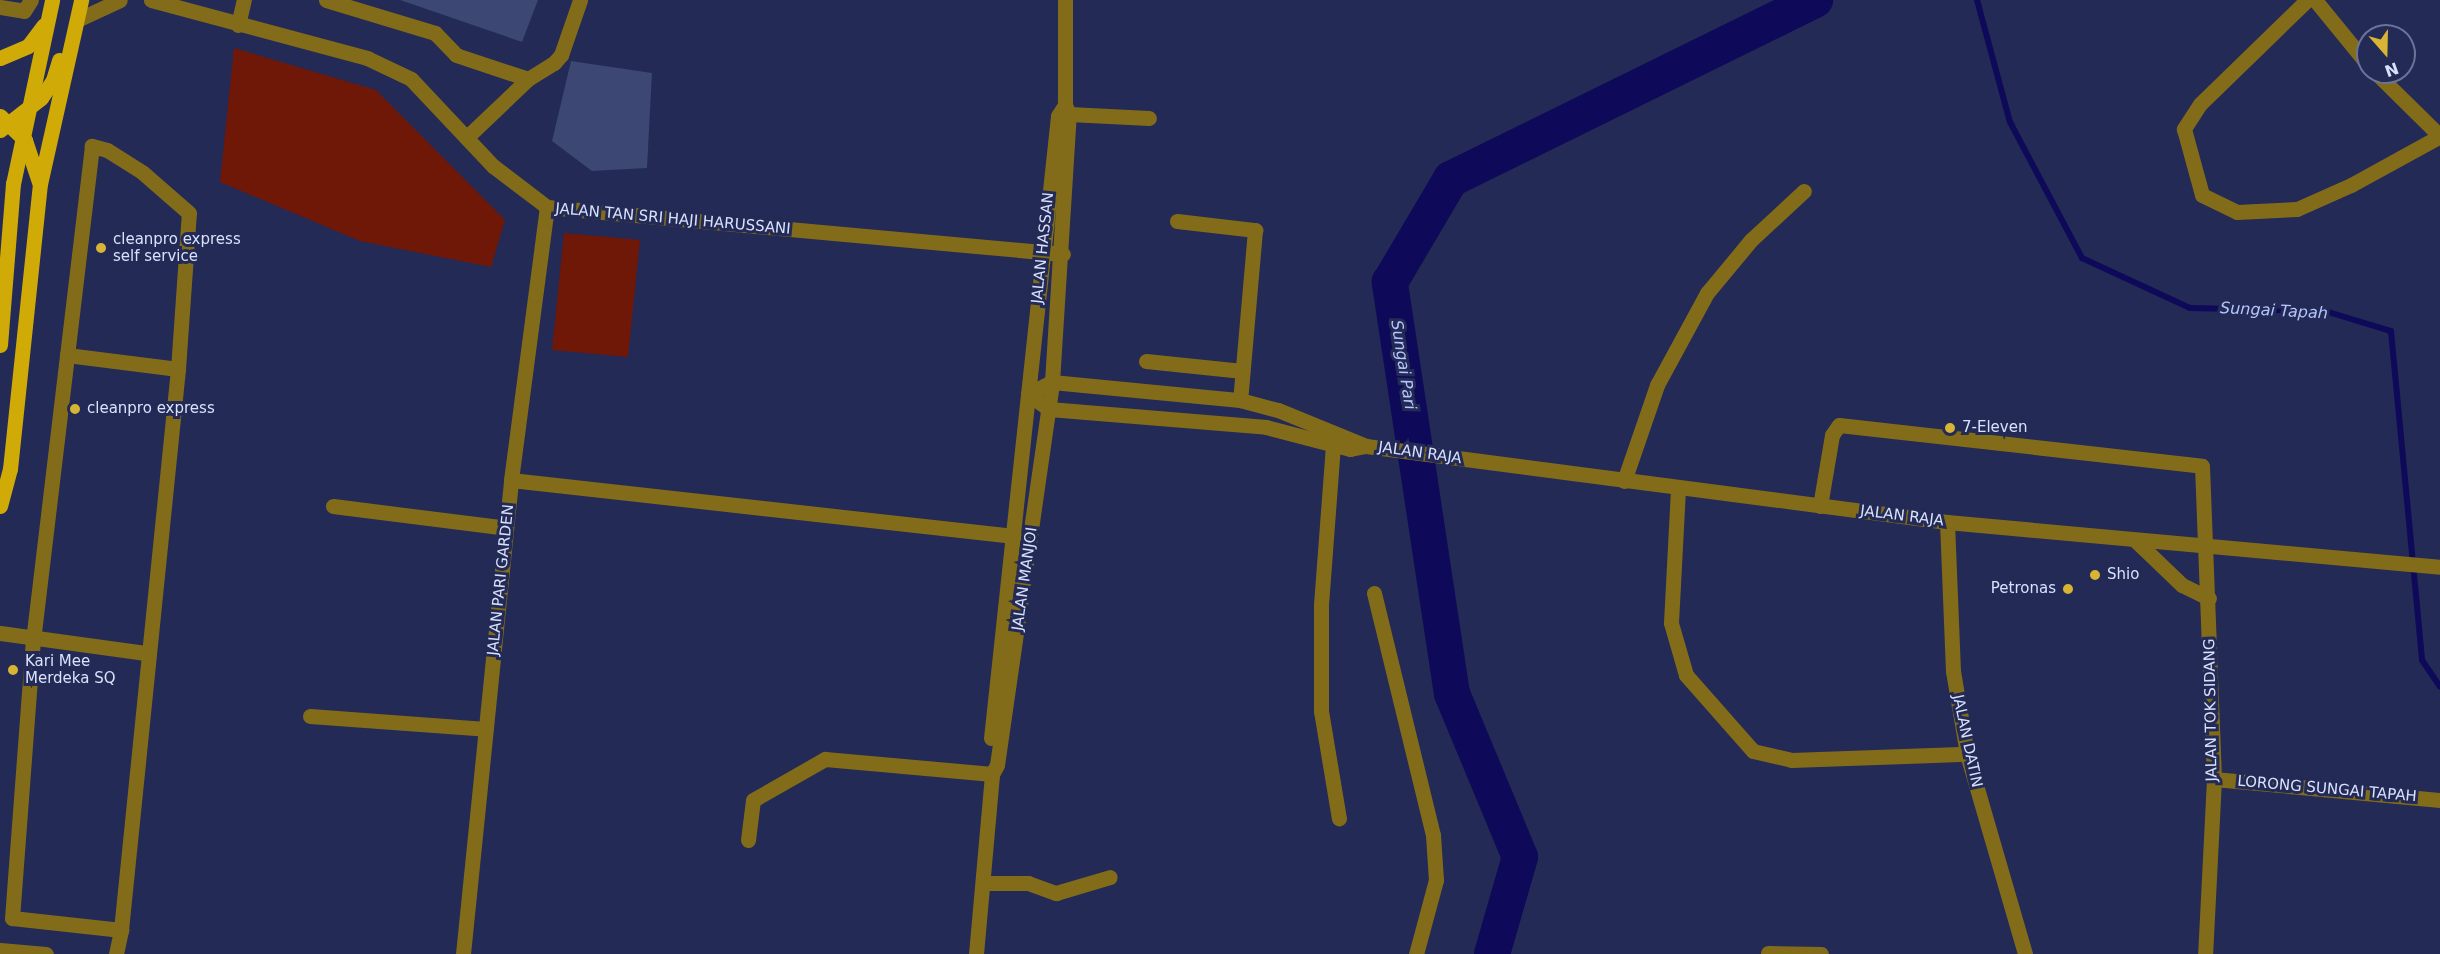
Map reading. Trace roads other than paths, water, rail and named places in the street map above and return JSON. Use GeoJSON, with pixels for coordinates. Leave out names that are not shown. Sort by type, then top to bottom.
{"type":"FeatureCollection","features":[{"type":"Feature","properties":{"kind":"main road"},"geometry":{"type":"LineString","coordinates":[[0,345],[3,284],[13,184],[32,107],[52,0]]}},
{"type":"Feature","properties":{"kind":"main road"},"geometry":{"type":"LineString","coordinates":[[0,504],[10,469],[40,184],[48,134],[81,0]]}},
{"type":"Feature","properties":{"kind":"main road"},"geometry":{"type":"LineString","coordinates":[[40,184],[25,140],[4,123],[32,107],[53,80],[65,40],[77,20]]}},
{"type":"Feature","properties":{"kind":"main road"},"geometry":{"type":"LineString","coordinates":[[0,58],[28,46],[46,23]]}},
{"type":"Feature","properties":{"kind":"street"},"geometry":{"type":"LineString","coordinates":[[0,7],[24,11],[31,0]]}},
{"type":"Feature","properties":{"kind":"street"},"geometry":{"type":"LineString","coordinates":[[77,20],[120,0]]}},
{"type":"Feature","properties":{"kind":"street","name":"JALAN TAN SRI HAJI HARUSSANI"},"geometry":{"type":"LineString","coordinates":[[151,0],[367,58],[402,75],[467,137],[493,166],[547,207],[1042,255],[1063,254]]}},
{"type":"Feature","properties":{"kind":"street"},"geometry":{"type":"LineString","coordinates":[[238,25],[244,0]]}},
{"type":"Feature","properties":{"kind":"street"},"geometry":{"type":"LineString","coordinates":[[326,0],[435,33],[456,55],[528,80]]}},
{"type":"Feature","properties":{"kind":"street"},"geometry":{"type":"LineString","coordinates":[[467,137],[528,80],[546,70],[561,55],[580,0]]}},
{"type":"Feature","properties":{"kind":"street","name":"JALAN HASSAN"},"geometry":{"type":"LineString","coordinates":[[1052,382],[1063,254],[1067,109],[1065,0]]}},
{"type":"Feature","properties":{"kind":"street"},"geometry":{"type":"LineString","coordinates":[[2307,0],[2200,104],[2184,129],[2202,195],[2237,212],[2297,209],[2351,185],[2440,136],[2387,84]]}},
{"type":"Feature","properties":{"kind":"street"},"geometry":{"type":"LineString","coordinates":[[2315,0],[2356,50]]}},
{"type":"Feature","properties":{"kind":"street"},"geometry":{"type":"LineString","coordinates":[[1067,109],[1149,118]]}},
{"type":"Feature","properties":{"kind":"street","name":"JALAN HASSAN"},"geometry":{"type":"LineString","coordinates":[[1028,394],[1058,116],[1067,109]]}},
{"type":"Feature","properties":{"kind":"street"},"geometry":{"type":"LineString","coordinates":[[116,954],[121,930],[146,653],[178,369],[189,213],[142,172],[107,150],[92,146],[33,639],[12,918],[121,930]]}},
{"type":"Feature","properties":{"kind":"street"},"geometry":{"type":"LineString","coordinates":[[1624,481],[1657,385],[1707,293],[1751,240],[1804,191]]}},
{"type":"Feature","properties":{"kind":"street","name":"JALAN PARI GARDEN"},"geometry":{"type":"LineString","coordinates":[[463,954],[511,480],[547,207]]}},
{"type":"Feature","properties":{"kind":"street"},"geometry":{"type":"LineString","coordinates":[[1178,221],[1256,230],[1240,400]]}},
{"type":"Feature","properties":{"kind":"street"},"geometry":{"type":"LineString","coordinates":[[67,355],[178,369]]}},
{"type":"Feature","properties":{"kind":"street"},"geometry":{"type":"LineString","coordinates":[[1146,361],[1242,371]]}},
{"type":"Feature","properties":{"kind":"street"},"geometry":{"type":"LineString","coordinates":[[1049,409],[1028,394],[1052,382]]}},
{"type":"Feature","properties":{"kind":"street","name":"JALAN RAJA"},"geometry":{"type":"LineString","coordinates":[[1052,382],[1240,400],[1278,410],[1366,446],[1678,489],[1947,522],[2208,548],[2438,566]]}},
{"type":"Feature","properties":{"kind":"street","name":"JALAN MANJOI"},"geometry":{"type":"LineString","coordinates":[[976,954],[992,774],[997,765],[1032,533],[1042,435],[1049,409],[1052,382]]}},
{"type":"Feature","properties":{"kind":"street","name":"JALAN MANJOI"},"geometry":{"type":"LineString","coordinates":[[992,774],[988,764],[1028,394]]}},
{"type":"Feature","properties":{"kind":"street","name":"JALAN RAJA"},"geometry":{"type":"LineString","coordinates":[[1049,409],[1266,427],[1350,449],[1366,446]]}},
{"type":"Feature","properties":{"kind":"street","name":"JALAN TOK SIDANG"},"geometry":{"type":"LineString","coordinates":[[1820,506],[1832,435],[1839,425],[2202,466],[2208,548],[2214,779],[2205,954]]}},
{"type":"Feature","properties":{"kind":"street"},"geometry":{"type":"LineString","coordinates":[[1333,445],[1321,606],[1321,711],[1339,819]]}},
{"type":"Feature","properties":{"kind":"street"},"geometry":{"type":"LineString","coordinates":[[511,480],[1014,536]]}},
{"type":"Feature","properties":{"kind":"street"},"geometry":{"type":"LineString","coordinates":[[1678,489],[1671,623],[1683,664],[1693,683],[1753,750],[1791,760],[1967,754]]}},
{"type":"Feature","properties":{"kind":"street"},"geometry":{"type":"LineString","coordinates":[[333,506],[506,528]]}},
{"type":"Feature","properties":{"kind":"street","name":"JALAN DATIN"},"geometry":{"type":"LineString","coordinates":[[1947,522],[1953,671],[1967,754],[2025,954]]}},
{"type":"Feature","properties":{"kind":"street"},"geometry":{"type":"LineString","coordinates":[[2135,540],[2182,585],[2209,598]]}},
{"type":"Feature","properties":{"kind":"street"},"geometry":{"type":"LineString","coordinates":[[1374,593],[1433,835],[1436,880],[1416,954]]}},
{"type":"Feature","properties":{"kind":"street"},"geometry":{"type":"LineString","coordinates":[[0,633],[146,653]]}},
{"type":"Feature","properties":{"kind":"street"},"geometry":{"type":"LineString","coordinates":[[310,716],[486,729]]}},
{"type":"Feature","properties":{"kind":"street"},"geometry":{"type":"LineString","coordinates":[[748,840],[753,800],[825,759],[992,774]]}},
{"type":"Feature","properties":{"kind":"street","name":"LORONG SUNGAI TAPAH"},"geometry":{"type":"LineString","coordinates":[[2214,779],[2440,800]]}},
{"type":"Feature","properties":{"kind":"street"},"geometry":{"type":"LineString","coordinates":[[983,883],[1028,883],[1056,893],[1110,877]]}},
{"type":"Feature","properties":{"kind":"street"},"geometry":{"type":"LineString","coordinates":[[0,950],[46,954]]}},
{"type":"Feature","properties":{"kind":"street"},"geometry":{"type":"LineString","coordinates":[[1768,953],[1821,954]]}},
{"type":"Feature","properties":{"kind":"waterway","name":"Sungai Pari"},"geometry":{"type":"LineString","coordinates":[[1492,954],[1520,857],[1452,694],[1390,282],[1451,179],[1815,0]]}},
{"type":"Feature","properties":{"kind":"waterway","name":"Sungai Tapah"},"geometry":{"type":"LineString","coordinates":[[1977,0],[2010,122],[2082,258],[2190,308],[2325,311],[2391,331],[2422,660],[2440,687]]}},
{"type":"Feature","properties":{"kind":"place","name":"cleanpro express self service"},"geometry":{"type":"Point","coordinates":[101,248]}},
{"type":"Feature","properties":{"kind":"place","name":"cleanpro express"},"geometry":{"type":"Point","coordinates":[75,409]}},
{"type":"Feature","properties":{"kind":"place","name":"7-Eleven"},"geometry":{"type":"Point","coordinates":[1950,428]}},
{"type":"Feature","properties":{"kind":"place","name":"Shio"},"geometry":{"type":"Point","coordinates":[2095,575]}},
{"type":"Feature","properties":{"kind":"place","name":"Petronas"},"geometry":{"type":"Point","coordinates":[2068,589]}},
{"type":"Feature","properties":{"kind":"place","name":"Kari Mee Merdeka SQ"},"geometry":{"type":"Point","coordinates":[13,670]}}]}
